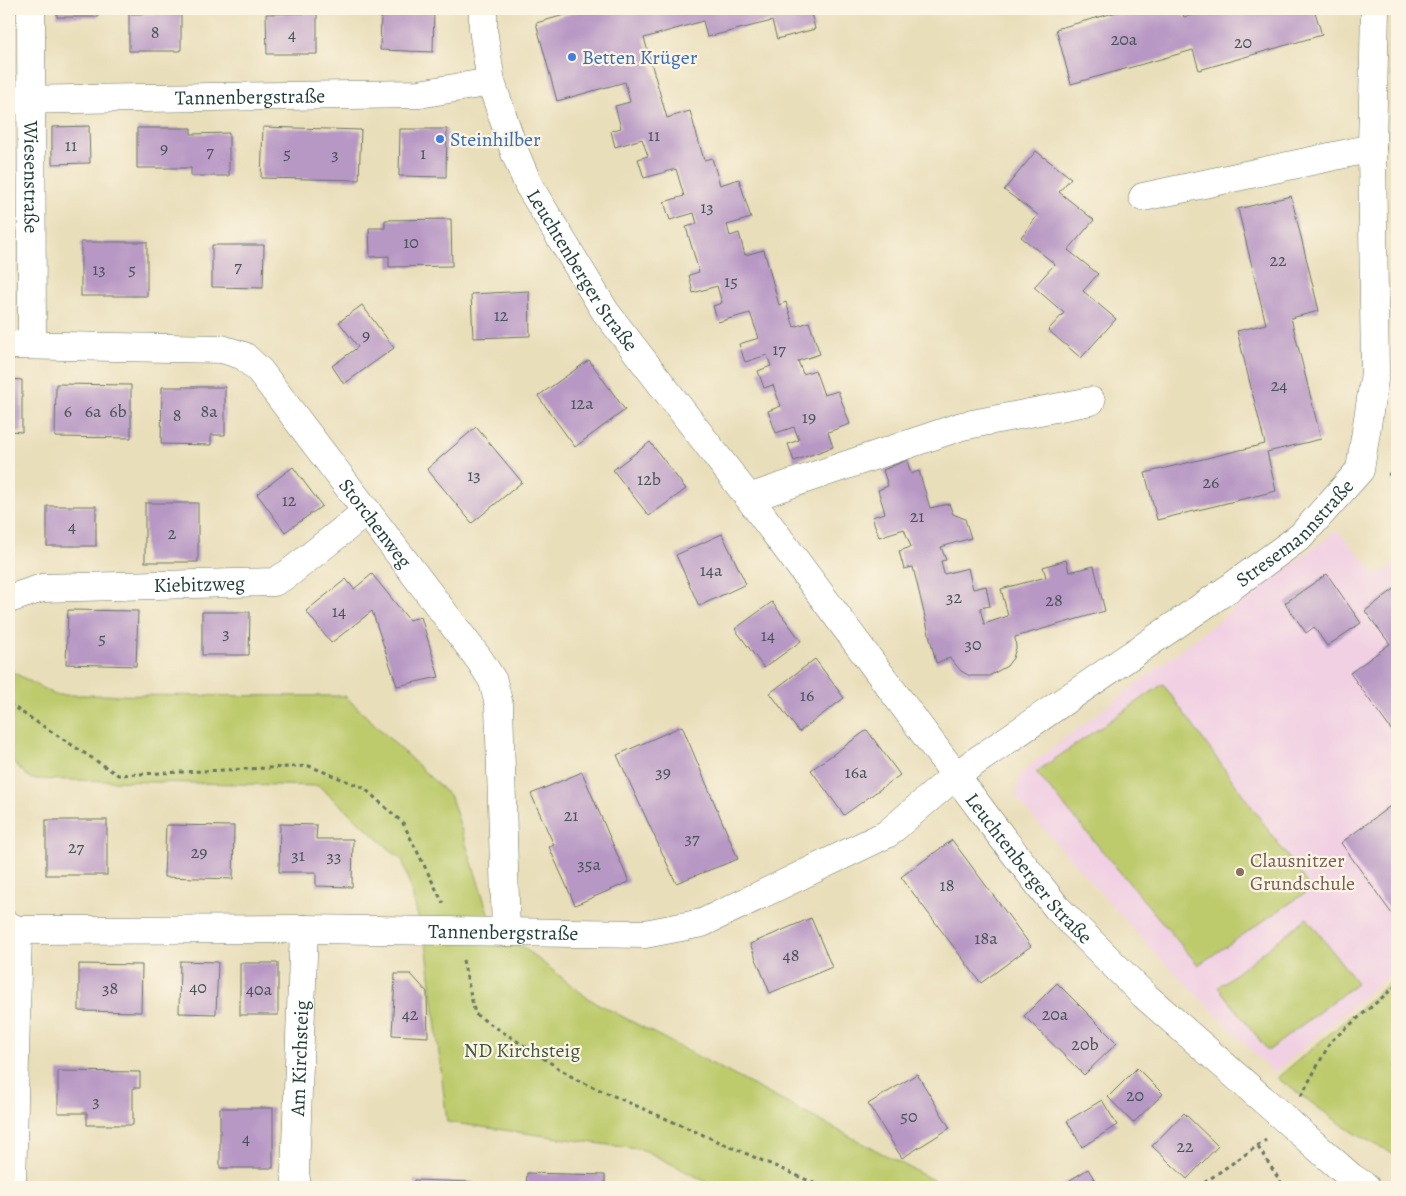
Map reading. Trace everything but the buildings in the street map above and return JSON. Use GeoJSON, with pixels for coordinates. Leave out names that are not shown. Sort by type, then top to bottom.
{"type":"FeatureCollection","features":[{"type":"Feature","properties":{"kind":"street","name":"Wiesenstraße"},"geometry":{"type":"LineString","coordinates":[[20,345],[20,100],[31,9]]}},
{"type":"Feature","properties":{"kind":"street","name":"Leuchtenberger Straße"},"geometry":{"type":"LineString","coordinates":[[483,9],[483,29],[491,82],[515,153],[529,186],[605,311],[749,498],[1057,908],[1144,995],[1366,1187]]}},
{"type":"Feature","properties":{"kind":"street","name":"Stresemannstraße"},"geometry":{"type":"LineString","coordinates":[[956,774],[1231,587],[1301,536],[1360,470],[1375,373],[1372,148],[1375,9]]}},
{"type":"Feature","properties":{"kind":"street","name":"Tannenbergstraße"},"geometry":{"type":"LineString","coordinates":[[20,100],[419,94],[491,82]]}},
{"type":"Feature","properties":{"kind":"street"},"geometry":{"type":"LineString","coordinates":[[1144,197],[1372,148]]}},
{"type":"Feature","properties":{"kind":"street","name":"Storchenweg"},"geometry":{"type":"LineString","coordinates":[[20,345],[222,349],[244,356],[260,371],[479,659],[493,681],[499,705],[506,932]]}},
{"type":"Feature","properties":{"kind":"street"},"geometry":{"type":"LineString","coordinates":[[749,498],[962,426],[1091,401]]}},
{"type":"Feature","properties":{"kind":"street","name":"Kiebitzweg"},"geometry":{"type":"LineString","coordinates":[[9,599],[42,588],[274,582],[288,574],[367,511]]}},
{"type":"Feature","properties":{"kind":"street","name":"Tannenbergstraße"},"geometry":{"type":"LineString","coordinates":[[14,928],[304,929],[645,934],[702,923],[887,834],[956,774]]}},
{"type":"Feature","properties":{"kind":"street"},"geometry":{"type":"LineString","coordinates":[[12,1187],[14,928]]}},
{"type":"Feature","properties":{"kind":"street","name":"Am Kirchsteig"},"geometry":{"type":"LineString","coordinates":[[297,1187],[294,1172],[304,929]]}},
{"type":"Feature","properties":{"kind":"path"},"geometry":{"type":"LineString","coordinates":[[1198,1187],[1258,1147],[1288,1119],[1331,1041],[1397,985]]}},
{"type":"Feature","properties":{"kind":"path"},"geometry":{"type":"LineString","coordinates":[[1258,1147],[1284,1187]]}},
{"type":"Feature","properties":{"kind":"shaded area","name":"Clausnitzer Grundschule"},"geometry":{"type":"Polygon","coordinates":[[[1337,530],[1377,575],[1397,563],[1397,968],[1274,1073],[1148,946],[1015,797],[1020,773],[1337,530]]]}},
{"type":"Feature","properties":{"kind":"green space","name":"ND Kirchsteig"},"geometry":{"type":"Polygon","coordinates":[[[9,670],[55,695],[345,696],[451,797],[491,922],[589,999],[946,1187],[716,1187],[644,1150],[447,1122],[427,950],[403,861],[319,786],[31,779],[9,759],[9,670]]]}},
{"type":"Feature","properties":{"kind":"green space"},"geometry":{"type":"Polygon","coordinates":[[[1163,684],[1311,889],[1198,965],[1036,772],[1163,684]]]}},
{"type":"Feature","properties":{"kind":"green space"},"geometry":{"type":"Polygon","coordinates":[[[1307,918],[1357,983],[1268,1051],[1218,987],[1307,918]]]}},
{"type":"Feature","properties":{"kind":"green space"},"geometry":{"type":"Polygon","coordinates":[[[1397,977],[1397,1156],[1352,1132],[1277,1078],[1397,977]]]}},
{"type":"Feature","properties":{"kind":"place","name":"Betten Krüger"},"geometry":{"type":"Point","coordinates":[572,57]}},
{"type":"Feature","properties":{"kind":"place","name":"Steinhilber"},"geometry":{"type":"Point","coordinates":[440,139]}},
{"type":"Feature","properties":{"kind":"place","name":"Clausnitzer Grundschule"},"geometry":{"type":"Point","coordinates":[1240,872]}}]}
